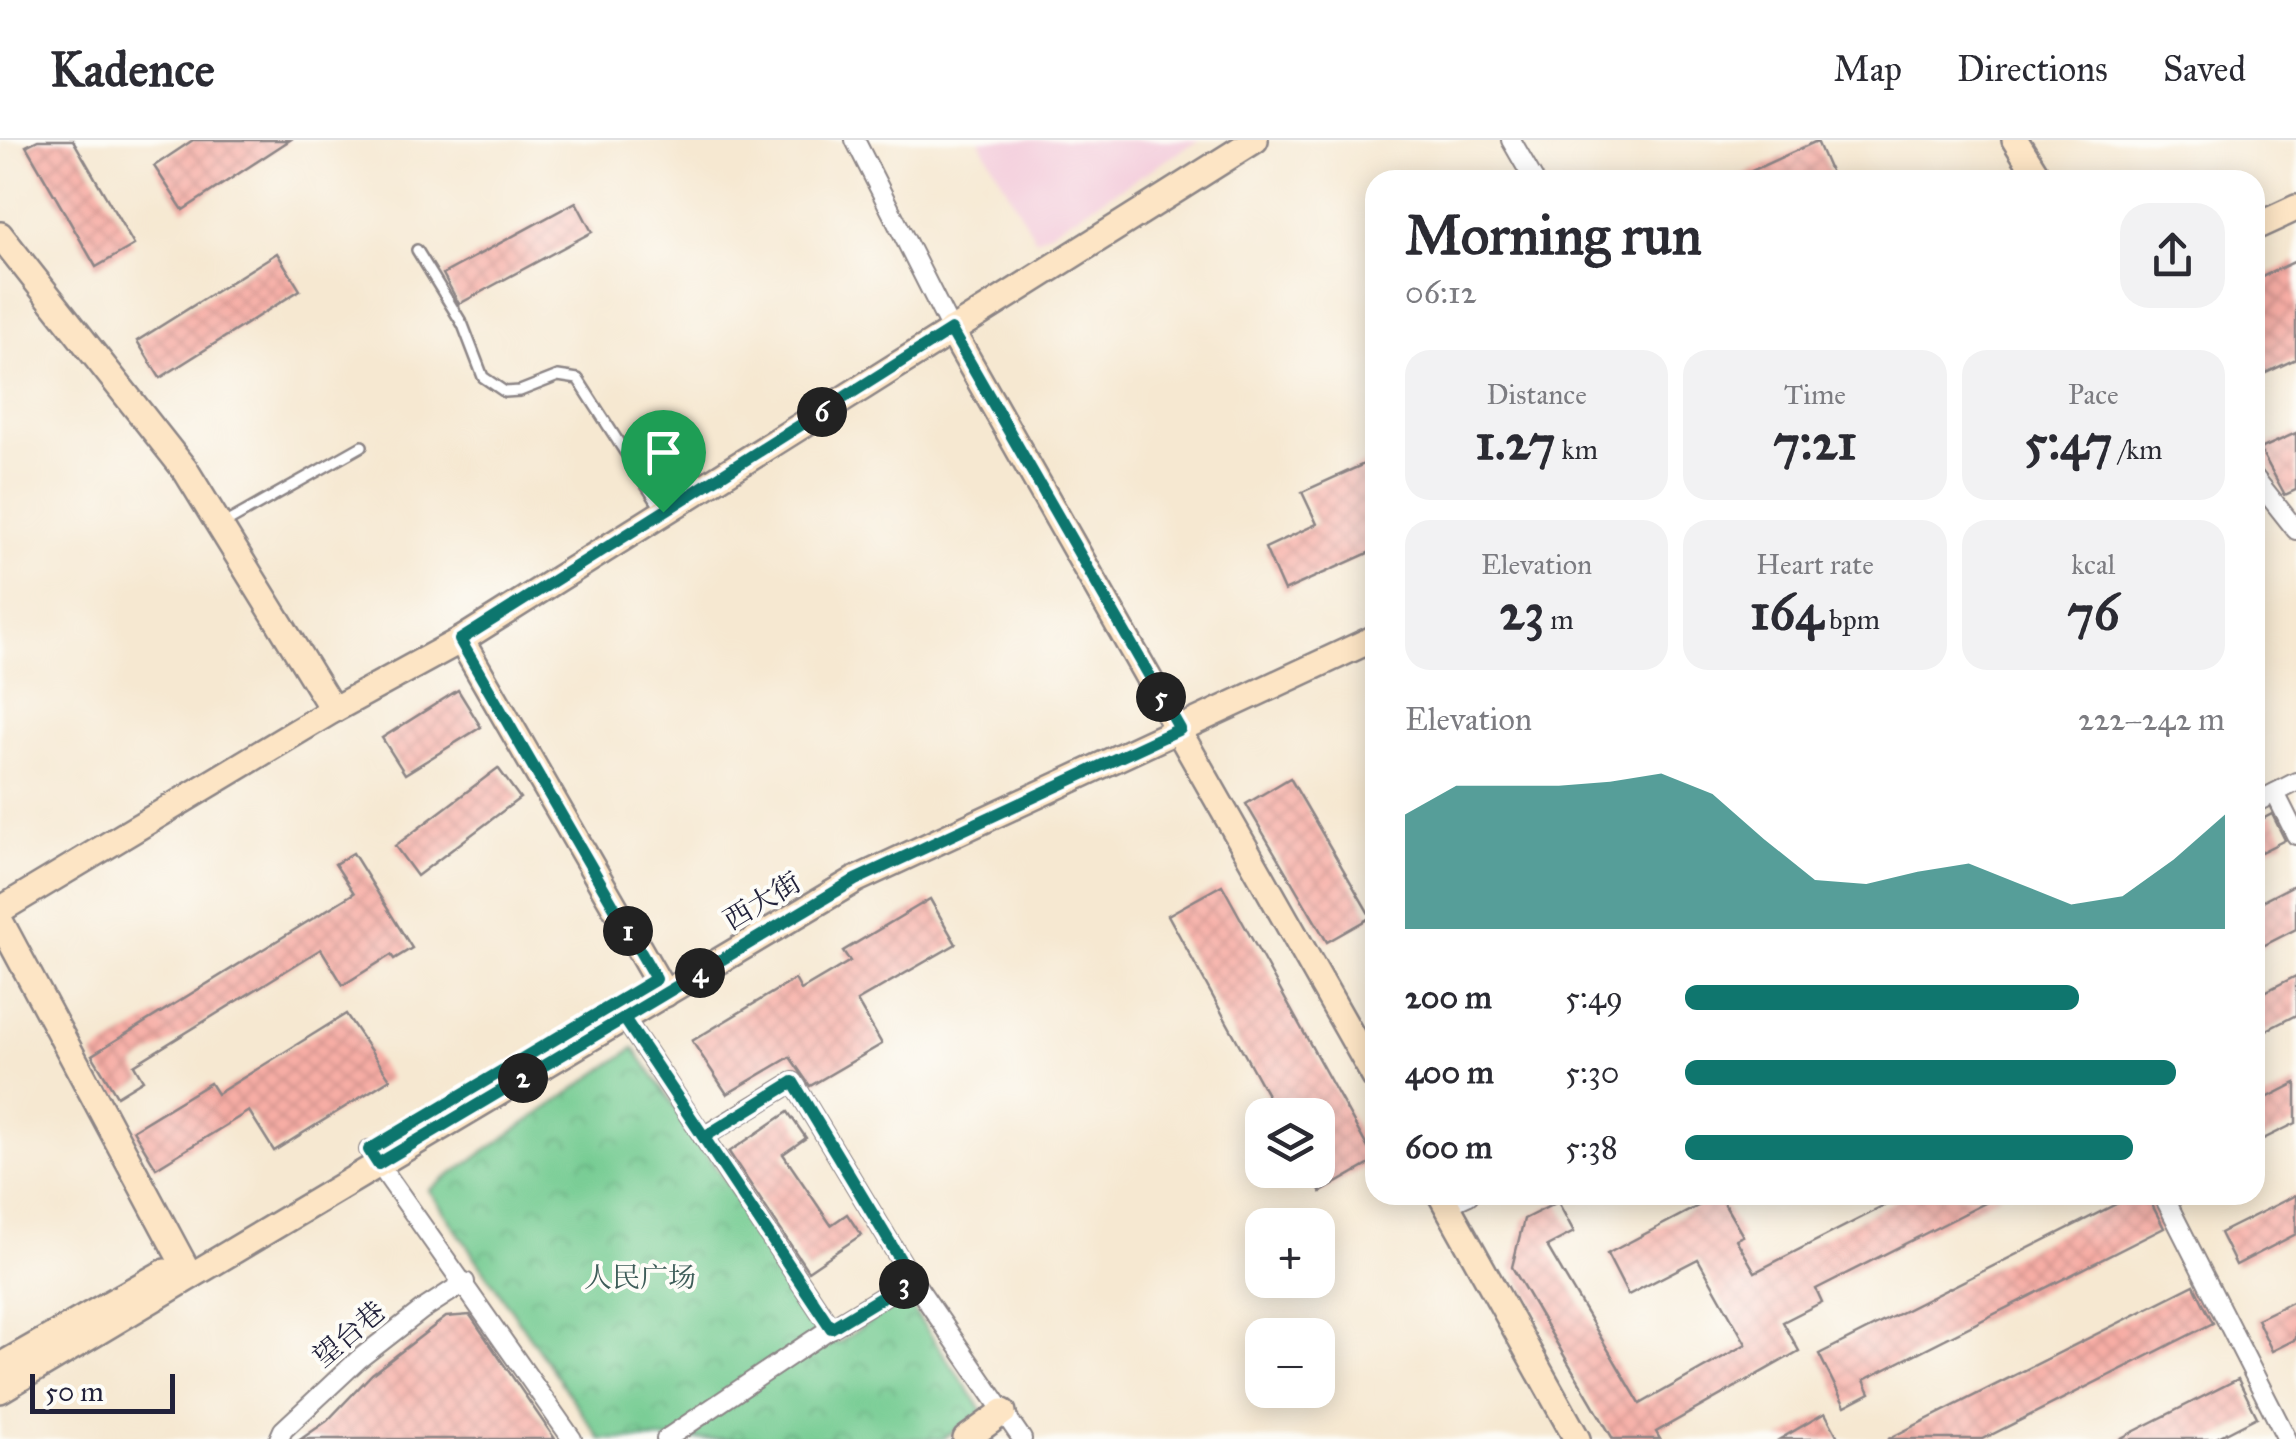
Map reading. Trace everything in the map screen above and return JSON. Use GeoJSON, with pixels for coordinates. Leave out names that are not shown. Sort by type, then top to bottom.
{"type":"FeatureCollection","features":[{"type":"Feature","properties":{"kind":"street"},"geometry":{"type":"LineString","coordinates":[[855,140],[951,330],[1365,1059]]}},
{"type":"Feature","properties":{"kind":"street"},"geometry":{"type":"LineString","coordinates":[[0,910],[333,710],[460,640],[1256,140]]}},
{"type":"Feature","properties":{"kind":"street"},"geometry":{"type":"LineString","coordinates":[[1511,140],[1528,170]]}},
{"type":"Feature","properties":{"kind":"street"},"geometry":{"type":"LineString","coordinates":[[2015,140],[2034,170]]}},
{"type":"Feature","properties":{"kind":"street"},"geometry":{"type":"LineString","coordinates":[[2265,204],[2296,190]]}},
{"type":"Feature","properties":{"kind":"street"},"geometry":{"type":"LineString","coordinates":[[2265,223],[2296,208]]}},
{"type":"Feature","properties":{"kind":"street"},"geometry":{"type":"LineString","coordinates":[[0,234],[186,471],[333,710]]}},
{"type":"Feature","properties":{"kind":"street"},"geometry":{"type":"LineString","coordinates":[[2265,491],[2296,530]]}},
{"type":"Feature","properties":{"kind":"street","name":"西大街"},"geometry":{"type":"LineString","coordinates":[[1175,722],[1365,625]]}},
{"type":"Feature","properties":{"kind":"street"},"geometry":{"type":"LineString","coordinates":[[460,640],[660,986]]}},
{"type":"Feature","properties":{"kind":"street","name":"西大街"},"geometry":{"type":"LineString","coordinates":[[0,1390],[186,1269],[660,986],[847,866],[1365,642]]}},
{"type":"Feature","properties":{"kind":"street"},"geometry":{"type":"LineString","coordinates":[[2265,798],[2296,782]]}},
{"type":"Feature","properties":{"kind":"street"},"geometry":{"type":"LineString","coordinates":[[2275,793],[2296,835]]}},
{"type":"Feature","properties":{"kind":"street"},"geometry":{"type":"LineString","coordinates":[[0,921],[186,1269]]}},
{"type":"Feature","properties":{"kind":"street","name":"西大街"},"geometry":{"type":"LineString","coordinates":[[373,1157],[624,1018],[660,986]]}},
{"type":"Feature","properties":{"kind":"street"},"geometry":{"type":"LineString","coordinates":[[624,1018],[831,1328]]}},
{"type":"Feature","properties":{"kind":"street"},"geometry":{"type":"LineString","coordinates":[[704,1137],[793,1082],[912,1279],[1022,1439]]}},
{"type":"Feature","properties":{"kind":"street"},"geometry":{"type":"LineString","coordinates":[[373,1157],[465,1282],[572,1439]]}},
{"type":"Feature","properties":{"kind":"street"},"geometry":{"type":"LineString","coordinates":[[1456,1205],[1577,1439]]}},
{"type":"Feature","properties":{"kind":"street"},"geometry":{"type":"LineString","coordinates":[[2168,1205],[2287,1439]]}},
{"type":"Feature","properties":{"kind":"street","name":"西大街"},"geometry":{"type":"LineString","coordinates":[[0,1366],[186,1269]]}},
{"type":"Feature","properties":{"kind":"street"},"geometry":{"type":"LineString","coordinates":[[666,1439],[831,1328],[912,1279]]}},
{"type":"Feature","properties":{"kind":"street","name":"望台巷"},"geometry":{"type":"LineString","coordinates":[[284,1436],[359,1359],[465,1282]]}},
{"type":"Feature","properties":{"kind":"street"},"geometry":{"type":"LineString","coordinates":[[966,1439],[1003,1412]]}},
{"type":"Feature","properties":{"kind":"lane"},"geometry":{"type":"LineString","coordinates":[[417,250],[462,325],[483,377],[505,392],[520,391],[558,376],[578,379],[663,512]]}},
{"type":"Feature","properties":{"kind":"lane"},"geometry":{"type":"LineString","coordinates":[[220,527],[362,446]]}},
{"type":"Feature","properties":{"kind":"shaded area"},"geometry":{"type":"Polygon","coordinates":[[[979,140],[1199,140],[1036,240],[979,140]]]}},
{"type":"Feature","properties":{"kind":"green space","name":"人民广场"},"geometry":{"type":"Polygon","coordinates":[[[634,1048],[837,1344],[905,1298],[983,1411],[943,1439],[600,1439],[429,1190],[634,1048]]]}},
{"type":"Feature","properties":{"kind":"building"},"geometry":{"type":"Polygon","coordinates":[[[38,140],[73,140],[134,245],[96,267],[26,146],[38,140]]]}},
{"type":"Feature","properties":{"kind":"building"},"geometry":{"type":"Polygon","coordinates":[[[193,140],[290,140],[183,210],[154,166],[193,140]]]}},
{"type":"Feature","properties":{"kind":"building"},"geometry":{"type":"Polygon","coordinates":[[[1817,141],[1830,170],[1754,170],[1817,141]]]}},
{"type":"Feature","properties":{"kind":"building"},"geometry":{"type":"Polygon","coordinates":[[[576,202],[592,232],[459,304],[443,274],[576,202]]]}},
{"type":"Feature","properties":{"kind":"building"},"geometry":{"type":"Polygon","coordinates":[[[277,253],[300,290],[160,378],[137,341],[277,253]]]}},
{"type":"Feature","properties":{"kind":"building"},"geometry":{"type":"Polygon","coordinates":[[[2296,261],[2296,359],[2265,373],[2265,275],[2296,261]]]}},
{"type":"Feature","properties":{"kind":"building"},"geometry":{"type":"Polygon","coordinates":[[[2296,433],[2296,490],[2285,495],[2265,458],[2265,447],[2296,433]]]}},
{"type":"Feature","properties":{"kind":"building"},"geometry":{"type":"Polygon","coordinates":[[[1365,464],[1365,555],[1284,591],[1265,548],[1317,524],[1302,492],[1365,464]]]}},
{"type":"Feature","properties":{"kind":"building"},"geometry":{"type":"Polygon","coordinates":[[[458,690],[481,727],[405,774],[382,738],[458,690]]]}},
{"type":"Feature","properties":{"kind":"building"},"geometry":{"type":"Polygon","coordinates":[[[498,768],[520,798],[417,876],[395,846],[498,768]]]}},
{"type":"Feature","properties":{"kind":"building"},"geometry":{"type":"Polygon","coordinates":[[[1290,778],[1365,907],[1365,920],[1327,942],[1246,804],[1290,778]]]}},
{"type":"Feature","properties":{"kind":"building"},"geometry":{"type":"Polygon","coordinates":[[[2272,814],[2285,840],[2265,850],[2265,818],[2272,814]]]}},
{"type":"Feature","properties":{"kind":"building"},"geometry":{"type":"Polygon","coordinates":[[[353,853],[412,948],[394,959],[391,955],[343,985],[321,949],[134,1065],[143,1080],[117,1096],[92,1055],[354,893],[335,864],[353,853]]]}},
{"type":"Feature","properties":{"kind":"building"},"geometry":{"type":"Polygon","coordinates":[[[2296,884],[2296,929],[2265,945],[2265,900],[2296,884]]]}},
{"type":"Feature","properties":{"kind":"building"},"geometry":{"type":"Polygon","coordinates":[[[1222,885],[1365,1143],[1365,1167],[1335,1184],[1335,1098],[1269,1098],[1168,915],[1222,885]]]}},
{"type":"Feature","properties":{"kind":"building"},"geometry":{"type":"Polygon","coordinates":[[[930,899],[956,944],[857,1001],[882,1044],[810,1086],[790,1057],[727,1094],[692,1041],[795,979],[801,990],[850,961],[843,951],[930,899]]]}},
{"type":"Feature","properties":{"kind":"building"},"geometry":{"type":"Polygon","coordinates":[[[2296,976],[2296,1015],[2265,1031],[2265,992],[2296,976]]]}},
{"type":"Feature","properties":{"kind":"building"},"geometry":{"type":"Polygon","coordinates":[[[346,1014],[390,1079],[274,1151],[249,1111],[156,1168],[133,1130],[210,1083],[217,1094],[346,1014]]]}},
{"type":"Feature","properties":{"kind":"building"},"geometry":{"type":"Polygon","coordinates":[[[2296,1083],[2296,1123],[2265,1138],[2265,1099],[2296,1083]]]}},
{"type":"Feature","properties":{"kind":"building"},"geometry":{"type":"Polygon","coordinates":[[[788,1112],[806,1138],[783,1154],[831,1225],[847,1214],[861,1235],[808,1271],[729,1152],[788,1112]]]}},
{"type":"Feature","properties":{"kind":"building"},"geometry":{"type":"Polygon","coordinates":[[[2296,1195],[2296,1234],[2236,1265],[2220,1233],[2296,1195]]]}},
{"type":"Feature","properties":{"kind":"building"},"geometry":{"type":"Polygon","coordinates":[[[1560,1205],[1574,1232],[1547,1246],[1640,1404],[1746,1344],[1698,1259],[1628,1295],[1607,1254],[1700,1205],[1725,1205],[1743,1236],[1736,1239],[1755,1272],[1886,1205],[1981,1205],[1816,1289],[1822,1302],[1783,1322],[1799,1351],[1656,1432],[1660,1439],[1613,1439],[1512,1267],[1524,1219],[1560,1205]]]}},
{"type":"Feature","properties":{"kind":"building"},"geometry":{"type":"Polygon","coordinates":[[[2114,1205],[2152,1205],[2164,1228],[1864,1380],[1870,1393],[1845,1406],[1819,1354],[2114,1205]]]}},
{"type":"Feature","properties":{"kind":"building"},"geometry":{"type":"Polygon","coordinates":[[[2194,1285],[2213,1323],[1983,1439],[1888,1439],[2194,1285]]]}},
{"type":"Feature","properties":{"kind":"building"},"geometry":{"type":"Polygon","coordinates":[[[2296,1300],[2296,1339],[2272,1351],[2257,1319],[2296,1300]]]}},
{"type":"Feature","properties":{"kind":"building"},"geometry":{"type":"Polygon","coordinates":[[[470,1315],[555,1439],[301,1439],[327,1421],[372,1374],[446,1317],[470,1315]]]}},
{"type":"Feature","properties":{"kind":"building"},"geometry":{"type":"Polygon","coordinates":[[[2238,1379],[2257,1417],[2214,1439],[2119,1439],[2238,1379]]]}},
{"type":"Feature","properties":{"kind":"building"},"geometry":{"type":"Polygon","coordinates":[[[1825,1413],[1839,1439],[1780,1439],[1825,1413]]]}},
{"type":"Feature","properties":{"kind":"route"},"geometry":{"type":"LineString","coordinates":[[663,512],[460,640],[656,979],[369,1150],[378,1164],[624,1018],[831,1328],[912,1279],[793,1082],[704,1137],[624,1018],[855,880],[1180,729],[951,330],[663,512]]}}]}
